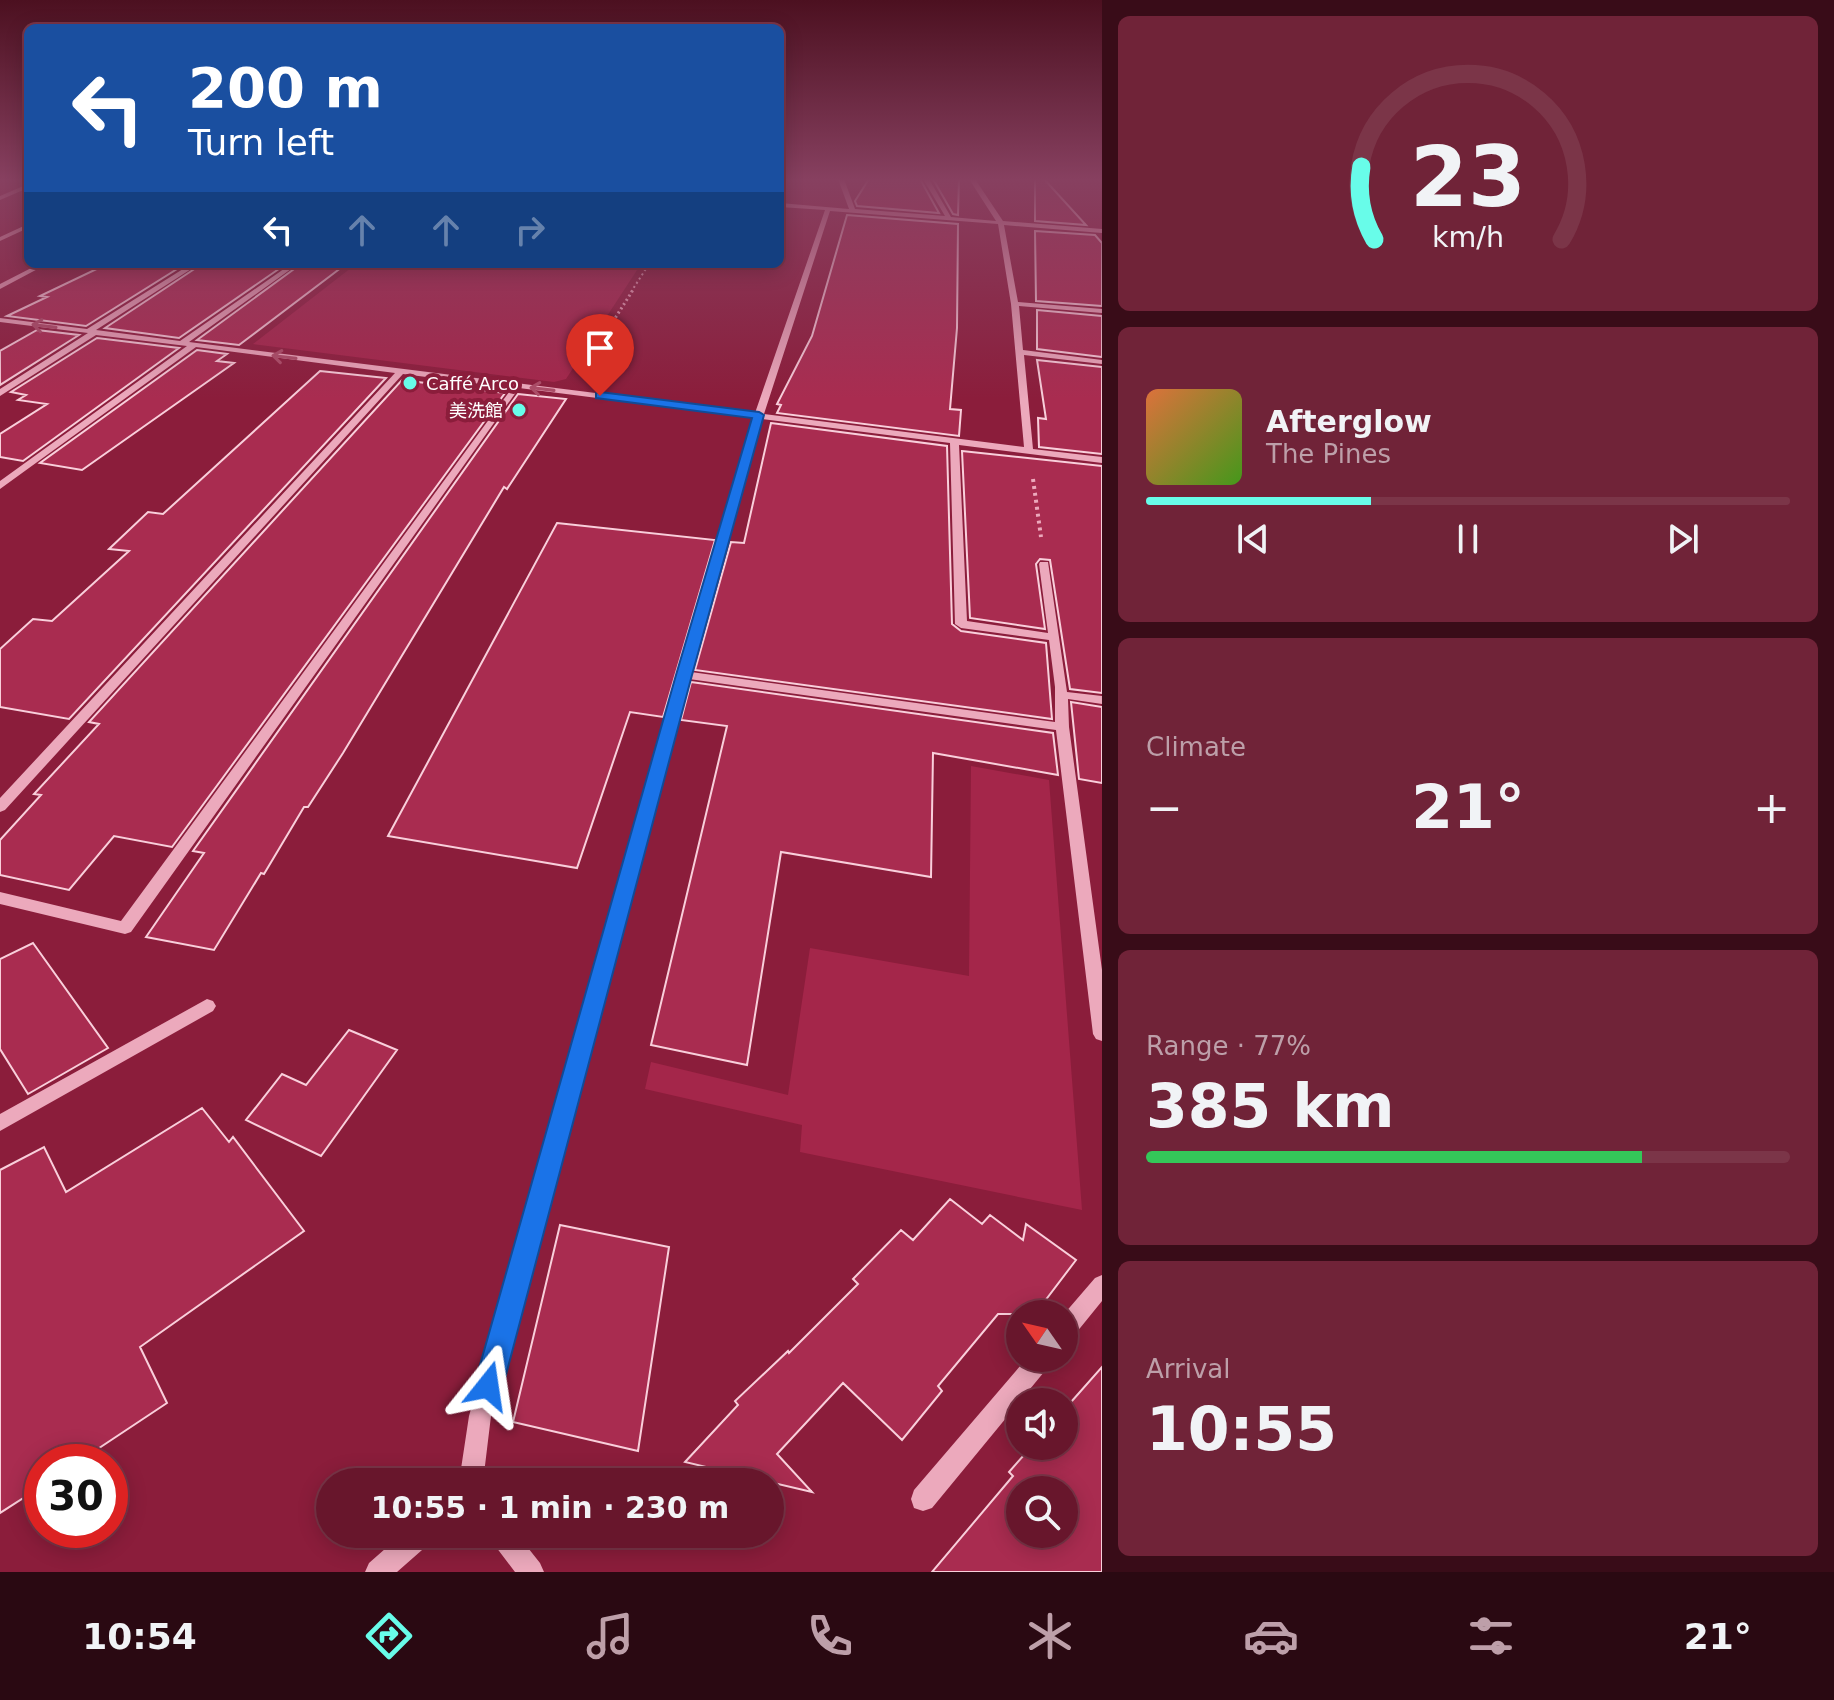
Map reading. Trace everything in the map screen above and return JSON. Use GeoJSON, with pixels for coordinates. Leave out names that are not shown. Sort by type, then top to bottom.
{"type":"FeatureCollection","features":[{"type":"Feature","properties":{"kind":"street"},"geometry":{"type":"LineString","coordinates":[[473,1468],[484,1401],[684,675],[759,415],[813,252]]}},
{"type":"Feature","properties":{"kind":"street"},"geometry":{"type":"LineString","coordinates":[[1006,252],[1015,304],[1029,450]]}},
{"type":"Feature","properties":{"kind":"street"},"geometry":{"type":"LineString","coordinates":[[0,287],[36,268]]}},
{"type":"Feature","properties":{"kind":"street"},"geometry":{"type":"LineString","coordinates":[[0,393],[190,268]]}},
{"type":"Feature","properties":{"kind":"street"},"geometry":{"type":"LineString","coordinates":[[182,343],[289,268]]}},
{"type":"Feature","properties":{"kind":"street"},"geometry":{"type":"LineString","coordinates":[[1015,304],[1102,311]]}},
{"type":"Feature","properties":{"kind":"street"},"geometry":{"type":"LineString","coordinates":[[0,320],[1102,460]]}},
{"type":"Feature","properties":{"kind":"street"},"geometry":{"type":"LineString","coordinates":[[0,486],[194,345]]}},
{"type":"Feature","properties":{"kind":"street"},"geometry":{"type":"LineString","coordinates":[[1020,352],[1102,362]]}},
{"type":"Feature","properties":{"kind":"street"},"geometry":{"type":"LineString","coordinates":[[0,807],[401,371]]}},
{"type":"Feature","properties":{"kind":"street"},"geometry":{"type":"LineString","coordinates":[[0,898],[125,928],[517,386]]}},
{"type":"Feature","properties":{"kind":"street"},"geometry":{"type":"LineString","coordinates":[[954,440],[961,624],[1053,637]]}},
{"type":"Feature","properties":{"kind":"street"},"geometry":{"type":"LineString","coordinates":[[1044,564],[1064,695],[1062,727],[1102,1034]]}},
{"type":"Feature","properties":{"kind":"street"},"geometry":{"type":"LineString","coordinates":[[684,675],[1062,727]]}},
{"type":"Feature","properties":{"kind":"street"},"geometry":{"type":"LineString","coordinates":[[1064,695],[1102,700]]}},
{"type":"Feature","properties":{"kind":"street"},"geometry":{"type":"LineString","coordinates":[[0,1123],[207,1006]]}},
{"type":"Feature","properties":{"kind":"street"},"geometry":{"type":"LineString","coordinates":[[1078,1313],[1102,1285]]}},
{"type":"Feature","properties":{"kind":"street"},"geometry":{"type":"LineString","coordinates":[[923,1499],[1029,1372]]}},
{"type":"Feature","properties":{"kind":"street"},"geometry":{"type":"LineString","coordinates":[[378,1572],[405,1548]]}},
{"type":"Feature","properties":{"kind":"street"},"geometry":{"type":"LineString","coordinates":[[513,1548],[531,1572]]}},
{"type":"Feature","properties":{"kind":"path"},"geometry":{"type":"LineString","coordinates":[[569,392],[646,268]]}},
{"type":"Feature","properties":{"kind":"path"},"geometry":{"type":"LineString","coordinates":[[1029,450],[1044,564]]}},
{"type":"Feature","properties":{"kind":"shaded area"},"geometry":{"type":"Polygon","coordinates":[[[351,268],[638,268],[566,379],[554,382],[253,344],[351,268]]]}},
{"type":"Feature","properties":{"kind":"shaded area"},"geometry":{"type":"Polygon","coordinates":[[[971,766],[1049,780],[1082,1210],[800,1152],[802,1125],[645,1089],[651,1062],[788,1095],[810,948],[969,976],[971,766]]]}},
{"type":"Feature","properties":{"kind":"building"},"geometry":{"type":"Polygon","coordinates":[[[836,252],[958,252],[957,328],[950,409],[961,410],[959,436],[777,413],[781,405],[777,404],[812,336],[836,252]]]}},
{"type":"Feature","properties":{"kind":"building"},"geometry":{"type":"Polygon","coordinates":[[[1035,252],[1102,252],[1102,306],[1036,301],[1035,252]]]}},
{"type":"Feature","properties":{"kind":"building"},"geometry":{"type":"Polygon","coordinates":[[[99,268],[179,268],[86,326],[7,316],[47,297],[40,296],[99,268]]]}},
{"type":"Feature","properties":{"kind":"building"},"geometry":{"type":"Polygon","coordinates":[[[196,268],[280,268],[179,338],[105,328],[196,268]]]}},
{"type":"Feature","properties":{"kind":"building"},"geometry":{"type":"Polygon","coordinates":[[[296,268],[341,268],[239,345],[197,340],[296,268]]]}},
{"type":"Feature","properties":{"kind":"building"},"geometry":{"type":"Polygon","coordinates":[[[1037,310],[1102,316],[1102,357],[1037,349],[1037,310]]]}},
{"type":"Feature","properties":{"kind":"building"},"geometry":{"type":"Polygon","coordinates":[[[37,330],[79,335],[0,385],[0,351],[37,330]]]}},
{"type":"Feature","properties":{"kind":"building"},"geometry":{"type":"Polygon","coordinates":[[[97,338],[179,348],[23,461],[0,457],[0,434],[47,404],[18,400],[26,395],[11,392],[97,338]]]}},
{"type":"Feature","properties":{"kind":"building"},"geometry":{"type":"Polygon","coordinates":[[[197,350],[227,354],[217,361],[234,363],[82,470],[40,463],[197,350]]]}},
{"type":"Feature","properties":{"kind":"building"},"geometry":{"type":"Polygon","coordinates":[[[1037,360],[1102,367],[1102,454],[1039,447],[1038,418],[1046,419],[1037,360]]]}},
{"type":"Feature","properties":{"kind":"building"},"geometry":{"type":"Polygon","coordinates":[[[320,371],[386,378],[69,719],[0,707],[0,649],[33,619],[52,621],[129,551],[109,549],[148,512],[163,514],[320,371]]]}},
{"type":"Feature","properties":{"kind":"building"},"geometry":{"type":"Polygon","coordinates":[[[402,380],[505,393],[172,847],[114,836],[69,890],[0,875],[0,840],[41,795],[34,794],[99,724],[89,722],[402,380]]]}},
{"type":"Feature","properties":{"kind":"building"},"geometry":{"type":"Polygon","coordinates":[[[518,394],[566,399],[507,489],[504,487],[343,753],[308,807],[304,807],[214,950],[146,937],[204,853],[193,851],[518,394]]]}},
{"type":"Feature","properties":{"kind":"building"},"geometry":{"type":"Polygon","coordinates":[[[771,423],[947,446],[952,624],[961,631],[1046,643],[1052,719],[695,670],[731,542],[744,543],[771,423]]]}},
{"type":"Feature","properties":{"kind":"building"},"geometry":{"type":"Polygon","coordinates":[[[962,451],[1102,466],[1102,693],[1070,689],[1050,560],[1040,559],[1036,564],[1045,629],[970,618],[962,451]]]}},
{"type":"Feature","properties":{"kind":"building"},"geometry":{"type":"Polygon","coordinates":[[[557,523],[715,540],[663,717],[630,712],[577,868],[388,836],[557,523]]]}},
{"type":"Feature","properties":{"kind":"building"},"geometry":{"type":"Polygon","coordinates":[[[691,682],[1053,733],[1058,775],[933,753],[931,877],[781,852],[747,1065],[651,1045],[727,726],[681,720],[691,682]]]}},
{"type":"Feature","properties":{"kind":"building"},"geometry":{"type":"Polygon","coordinates":[[[1071,702],[1102,707],[1102,783],[1079,779],[1071,702]]]}},
{"type":"Feature","properties":{"kind":"building"},"geometry":{"type":"Polygon","coordinates":[[[33,943],[108,1048],[28,1094],[0,1049],[0,959],[33,943]]]}},
{"type":"Feature","properties":{"kind":"building"},"geometry":{"type":"Polygon","coordinates":[[[349,1030],[397,1050],[321,1156],[246,1120],[282,1074],[306,1085],[349,1030]]]}},
{"type":"Feature","properties":{"kind":"building"},"geometry":{"type":"Polygon","coordinates":[[[202,1108],[229,1142],[233,1137],[304,1231],[140,1347],[167,1403],[105,1444],[24,1444],[24,1498],[0,1513],[0,1170],[44,1147],[66,1192],[202,1108]]]}},
{"type":"Feature","properties":{"kind":"building"},"geometry":{"type":"Polygon","coordinates":[[[950,1199],[982,1224],[990,1215],[1023,1240],[1026,1224],[1076,1260],[1046,1300],[1006,1300],[1006,1314],[998,1314],[938,1386],[942,1391],[902,1440],[843,1383],[777,1454],[812,1492],[784,1485],[784,1468],[710,1468],[685,1462],[738,1405],[735,1401],[789,1353],[858,1284],[853,1279],[901,1230],[913,1240],[950,1199]]]}},
{"type":"Feature","properties":{"kind":"building"},"geometry":{"type":"Polygon","coordinates":[[[560,1225],[669,1247],[638,1451],[513,1422],[560,1225]]]}},
{"type":"Feature","properties":{"kind":"building"},"geometry":{"type":"Polygon","coordinates":[[[1102,1367],[1102,1572],[932,1572],[1006,1484],[1006,1548],[1078,1548],[1078,1476],[1013,1476],[1009,1472],[1020,1460],[1078,1460],[1078,1394],[1102,1367]]]}},
{"type":"Feature","properties":{"kind":"place","name":"Caffé Arco"},"geometry":{"type":"Point","coordinates":[410,383]}},
{"type":"Feature","properties":{"kind":"place","name":"美洗館"},"geometry":{"type":"Point","coordinates":[519,410]}},
{"type":"Feature","properties":{"kind":"route"},"geometry":{"type":"LineString","coordinates":[[488,1386],[759,415],[600,396]]}}]}
